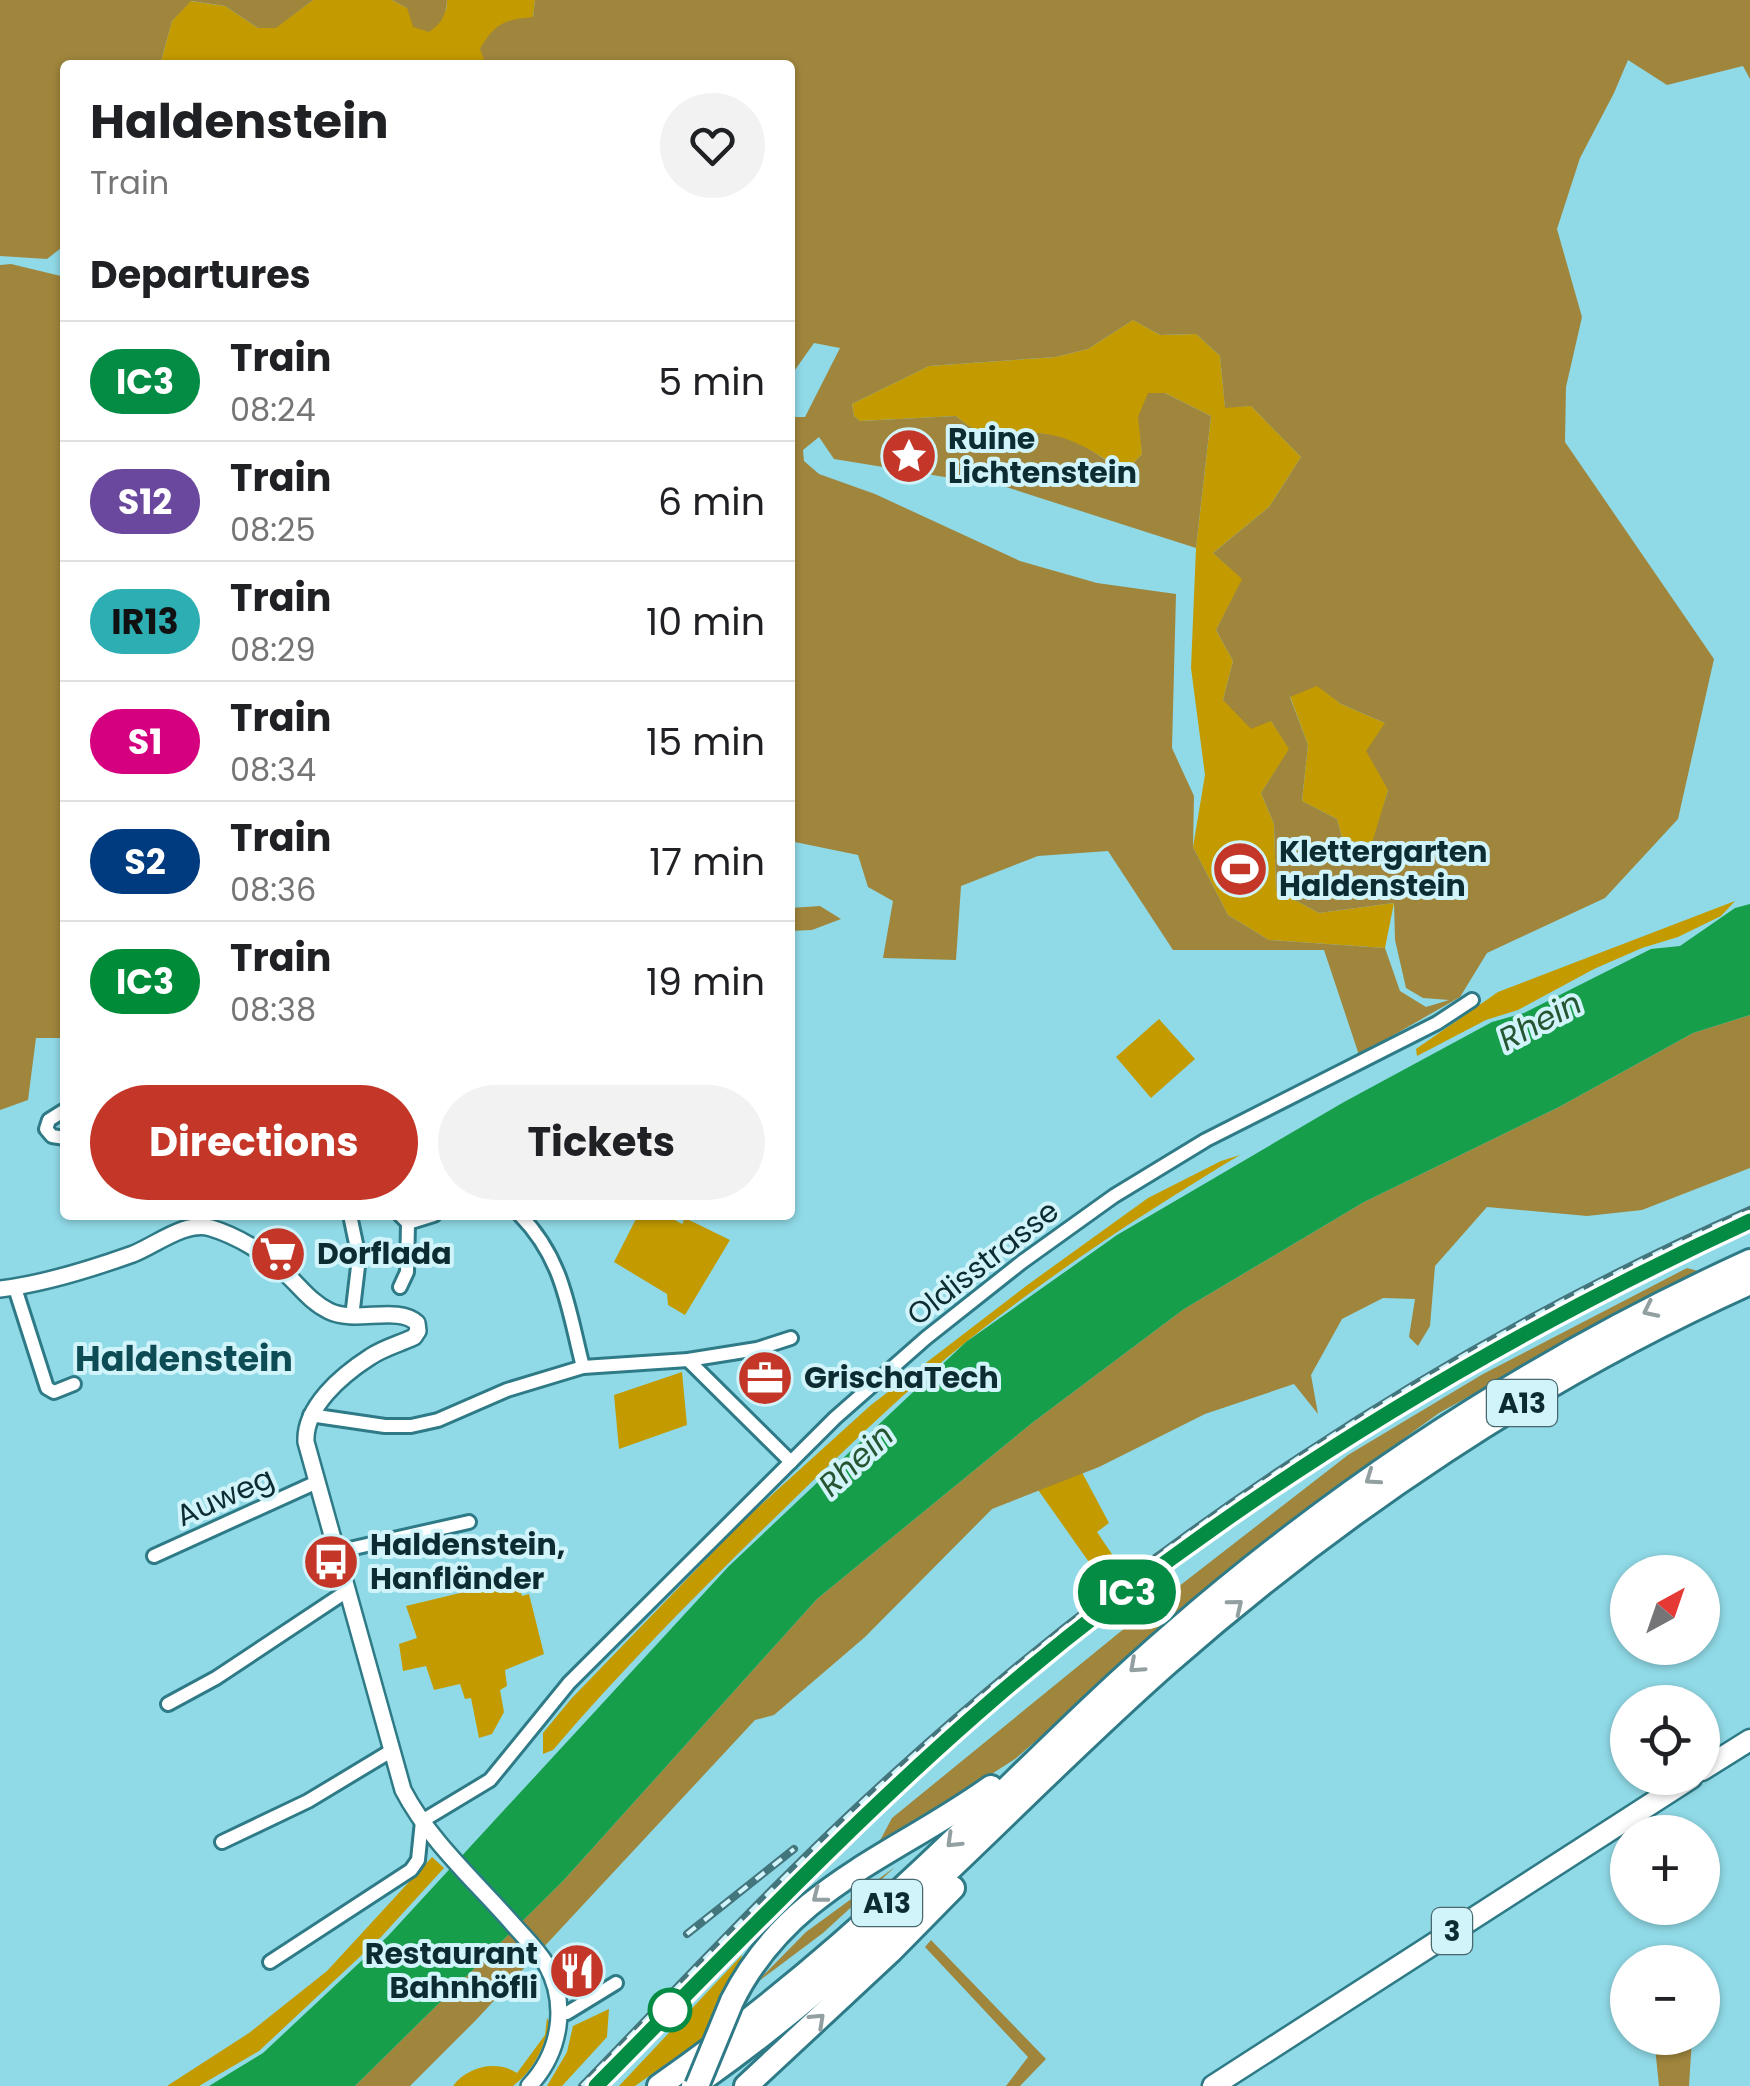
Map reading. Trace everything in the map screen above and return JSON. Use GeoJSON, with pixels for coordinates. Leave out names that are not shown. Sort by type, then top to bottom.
{"type":"FeatureCollection","features":[{"type":"Feature","properties":{"kind":"highway","name":"A13"},"geometry":{"type":"LineString","coordinates":[[658,2086],[828,1956],[1098,1700],[1307,1524],[1431,1436],[1612,1329],[1750,1262]]}},
{"type":"Feature","properties":{"kind":"highway","name":"A13"},"geometry":{"type":"LineString","coordinates":[[695,2086],[852,1960],[1136,1692],[1257,1589],[1436,1458],[1564,1378],[1750,1283]]}},
{"type":"Feature","properties":{"kind":"highway","name":"A13"},"geometry":{"type":"LineString","coordinates":[[746,2086],[910,1932],[1080,1758],[1136,1692]]}},
{"type":"Feature","properties":{"kind":"highway","name":"A13"},"geometry":{"type":"LineString","coordinates":[[695,2086],[732,2002],[766,1947],[808,1904],[844,1877],[959,1810],[994,1785],[1047,1736],[1098,1700]]}},
{"type":"Feature","properties":{"kind":"main road"},"geometry":{"type":"LineString","coordinates":[[1720,1759],[1750,1740]]}},
{"type":"Feature","properties":{"kind":"main road","name":"3"},"geometry":{"type":"LineString","coordinates":[[1213,2086],[1665,1795]]}},
{"type":"Feature","properties":{"kind":"street","name":"Oldisstrasse"},"geometry":{"type":"LineString","coordinates":[[422,1821],[490,1780],[570,1683],[791,1462],[860,1395],[1022,1262],[1114,1196],[1206,1140],[1437,1023],[1472,1000]]}},
{"type":"Feature","properties":{"kind":"street"},"geometry":{"type":"LineString","coordinates":[[60,1113],[49,1120],[46,1128],[52,1136],[60,1137]]}},
{"type":"Feature","properties":{"kind":"street"},"geometry":{"type":"LineString","coordinates":[[74,1384],[56,1392],[47,1388],[8,1289],[134,1253],[206,1220],[260,1253],[324,1308],[352,1317],[405,1316],[416,1321],[418,1328],[412,1339],[363,1362],[325,1396],[310,1414],[306,1442],[404,1790],[422,1821],[543,1959],[558,1997],[553,2050],[528,2086]]}},
{"type":"Feature","properties":{"kind":"street"},"geometry":{"type":"LineString","coordinates":[[351,1220],[359,1258],[352,1317]]}},
{"type":"Feature","properties":{"kind":"street"},"geometry":{"type":"LineString","coordinates":[[400,1287],[407,1274],[404,1220]]}},
{"type":"Feature","properties":{"kind":"street"},"geometry":{"type":"LineString","coordinates":[[524,1220],[557,1264],[583,1367]]}},
{"type":"Feature","properties":{"kind":"street"},"geometry":{"type":"LineString","coordinates":[[310,1414],[385,1426],[411,1426],[438,1420],[507,1390],[583,1367],[688,1360],[756,1350],[792,1338]]}},
{"type":"Feature","properties":{"kind":"street"},"geometry":{"type":"LineString","coordinates":[[688,1360],[791,1462]]}},
{"type":"Feature","properties":{"kind":"street","name":"Auweg"},"geometry":{"type":"LineString","coordinates":[[154,1556],[317,1482]]}},
{"type":"Feature","properties":{"kind":"street"},"geometry":{"type":"LineString","coordinates":[[336,1552],[469,1522]]}},
{"type":"Feature","properties":{"kind":"street"},"geometry":{"type":"LineString","coordinates":[[168,1704],[216,1678],[347,1591]]}},
{"type":"Feature","properties":{"kind":"street"},"geometry":{"type":"LineString","coordinates":[[222,1842],[308,1801],[391,1752]]}},
{"type":"Feature","properties":{"kind":"street"},"geometry":{"type":"LineString","coordinates":[[270,1962],[411,1870],[418,1860],[422,1821]]}},
{"type":"Feature","properties":{"kind":"street"},"geometry":{"type":"LineString","coordinates":[[559,2013],[567,2013],[616,1983]]}},
{"type":"Feature","properties":{"kind":"shaded area"},"geometry":{"type":"Polygon","coordinates":[[[0,0],[313,0],[276,28],[258,28],[225,6],[191,1],[172,21],[161,60],[60,60],[60,249],[47,259],[0,256],[0,0]]]}},
{"type":"Feature","properties":{"kind":"shaded area"},"geometry":{"type":"Polygon","coordinates":[[[313,0],[392,0],[407,8],[446,10],[447,0],[535,0],[533,17],[484,60],[161,60],[172,21],[190,1],[225,6],[258,28],[275,28],[313,0]]]}},
{"type":"Feature","properties":{"kind":"shaded area"},"geometry":{"type":"Polygon","coordinates":[[[392,0],[447,0],[442,18],[429,32],[413,27],[407,8],[392,0]]]}},
{"type":"Feature","properties":{"kind":"shaded area"},"geometry":{"type":"Polygon","coordinates":[[[535,0],[1750,0],[1750,79],[1743,66],[1667,85],[1628,60],[1580,158],[1557,229],[1582,317],[1566,387],[1565,442],[1714,659],[1678,819],[1605,898],[1487,953],[1460,997],[1359,1055],[1324,950],[1173,950],[1108,851],[1038,856],[961,886],[956,960],[883,958],[893,901],[868,887],[858,855],[795,842],[795,417],[805,417],[840,348],[814,343],[795,370],[795,60],[484,60],[480,49],[490,34],[515,19],[533,17],[535,0]],[[1133,320],[1088,349],[1056,357],[929,366],[852,404],[854,416],[860,421],[956,416],[988,434],[1026,432],[1061,437],[1082,445],[1118,469],[1129,468],[1142,454],[1138,417],[1148,393],[1165,393],[1211,416],[1196,548],[1006,487],[834,459],[819,437],[803,450],[804,461],[819,474],[875,494],[1020,561],[1097,583],[1176,594],[1172,748],[1194,796],[1193,847],[1228,915],[1269,940],[1385,948],[1400,991],[1426,1007],[1449,1000],[1423,998],[1406,988],[1395,940],[1394,903],[1319,913],[1276,890],[1274,824],[1261,793],[1289,749],[1271,721],[1251,729],[1223,700],[1233,661],[1216,630],[1242,579],[1213,553],[1269,507],[1301,457],[1251,406],[1225,408],[1220,356],[1196,334],[1160,335],[1133,320]],[[1317,686],[1290,697],[1308,745],[1302,801],[1337,819],[1343,841],[1372,843],[1388,790],[1366,751],[1385,723],[1341,704],[1317,686]]]}},
{"type":"Feature","properties":{"kind":"shaded area"},"geometry":{"type":"Polygon","coordinates":[[[0,265],[60,276],[60,1038],[36,1038],[28,1100],[0,1110],[0,265]]]}},
{"type":"Feature","properties":{"kind":"shaded area"},"geometry":{"type":"Polygon","coordinates":[[[1133,320],[1160,335],[1196,334],[1220,356],[1225,407],[1251,406],[1301,457],[1269,507],[1213,553],[1243,579],[1216,630],[1233,661],[1223,700],[1271,721],[1290,749],[1261,793],[1274,824],[1276,890],[1319,913],[1394,903],[1385,948],[1269,940],[1228,915],[1193,847],[1205,775],[1191,668],[1196,548],[1211,416],[1165,393],[1139,417],[1142,454],[1129,468],[1118,469],[1071,441],[1025,432],[989,435],[956,416],[860,421],[854,416],[852,404],[929,366],[1056,357],[1088,349],[1133,320]]]}},
{"type":"Feature","properties":{"kind":"shaded area"},"geometry":{"type":"Polygon","coordinates":[[[1317,685],[1341,704],[1385,723],[1388,790],[1373,843],[1343,841],[1337,819],[1302,801],[1308,745],[1290,696],[1317,685]]]}},
{"type":"Feature","properties":{"kind":"shaded area"},"geometry":{"type":"Polygon","coordinates":[[[1735,901],[1721,916],[1678,937],[1594,969],[1518,1010],[1486,1020],[1417,1056],[1416,1049],[1498,992],[1735,901]]]}},
{"type":"Feature","properties":{"kind":"shaded area"},"geometry":{"type":"Polygon","coordinates":[[[820,906],[841,919],[812,930],[795,931],[795,908],[820,906]]]}},
{"type":"Feature","properties":{"kind":"shaded area"},"geometry":{"type":"Polygon","coordinates":[[[1750,1015],[1750,1168],[1642,1210],[1587,1216],[1487,1207],[1435,1266],[1430,1326],[1418,1346],[1409,1337],[1415,1299],[1383,1298],[1342,1319],[1311,1375],[1318,1414],[1294,1384],[1205,1414],[1099,1467],[992,1509],[865,1637],[774,1715],[755,1720],[410,2086],[355,2086],[563,1881],[817,1599],[1032,1423],[1184,1309],[1364,1202],[1559,1107],[1693,1033],[1750,1015]]]}},
{"type":"Feature","properties":{"kind":"shaded area"},"geometry":{"type":"Polygon","coordinates":[[[1159,1019],[1195,1059],[1151,1098],[1116,1057],[1159,1019]]]}},
{"type":"Feature","properties":{"kind":"shaded area"},"geometry":{"type":"Polygon","coordinates":[[[1240,1155],[1077,1259],[923,1378],[757,1535],[653,1640],[553,1750],[543,1754],[543,1733],[571,1699],[742,1522],[871,1405],[1148,1198],[1240,1155]]]}},
{"type":"Feature","properties":{"kind":"shaded area"},"geometry":{"type":"Polygon","coordinates":[[[635,1220],[675,1220],[682,1224],[689,1220],[730,1240],[685,1315],[668,1305],[667,1294],[614,1262],[635,1220]]]}},
{"type":"Feature","properties":{"kind":"shaded area"},"geometry":{"type":"Polygon","coordinates":[[[1687,1268],[1698,1271],[1439,1413],[1275,1532],[1015,1759],[876,1848],[892,1818],[1120,1632],[1348,1455],[1483,1374],[1687,1268]]]}},
{"type":"Feature","properties":{"kind":"shaded area"},"geometry":{"type":"Polygon","coordinates":[[[682,1372],[687,1425],[619,1449],[614,1395],[682,1372]]]}},
{"type":"Feature","properties":{"kind":"shaded area"},"geometry":{"type":"Polygon","coordinates":[[[1077,1463],[1109,1523],[1097,1532],[1122,1569],[1103,1582],[1036,1487],[1077,1463]]]}},
{"type":"Feature","properties":{"kind":"shaded area"},"geometry":{"type":"Polygon","coordinates":[[[514,1573],[522,1596],[529,1594],[544,1654],[505,1670],[507,1686],[500,1690],[504,1712],[492,1734],[479,1738],[471,1698],[465,1699],[460,1684],[434,1690],[426,1666],[403,1671],[399,1644],[417,1638],[406,1606],[489,1586],[514,1573]]]}},
{"type":"Feature","properties":{"kind":"shaded area"},"geometry":{"type":"Polygon","coordinates":[[[432,1857],[444,1868],[381,1937],[259,2051],[199,2086],[167,2086],[249,2033],[327,1971],[432,1857]]]}},
{"type":"Feature","properties":{"kind":"shaded area"},"geometry":{"type":"Polygon","coordinates":[[[895,1867],[823,1933],[755,1984],[806,1932],[895,1867]]]}},
{"type":"Feature","properties":{"kind":"shaded area"},"geometry":{"type":"Polygon","coordinates":[[[931,1940],[1046,2059],[1020,2086],[1006,2086],[1028,2057],[925,1947],[931,1940]]]}},
{"type":"Feature","properties":{"kind":"shaded area"},"geometry":{"type":"Polygon","coordinates":[[[742,1955],[740,1970],[705,2037],[635,2086],[619,2086],[742,1955]]]}},
{"type":"Feature","properties":{"kind":"shaded area"},"geometry":{"type":"Polygon","coordinates":[[[609,2009],[607,2037],[562,2086],[547,2086],[567,2052],[573,2026],[609,2009]]]}},
{"type":"Feature","properties":{"kind":"shaded area"},"geometry":{"type":"Polygon","coordinates":[[[547,2018],[550,2023],[537,2058],[513,2086],[453,2086],[483,2067],[501,2067],[517,2073],[545,2035],[547,2018]]]}},
{"type":"Feature","properties":{"kind":"shaded area"},"geometry":{"type":"Polygon","coordinates":[[[1656,2055],[1691,2055],[1689,2086],[1659,2086],[1656,2055]]]}},
{"type":"Feature","properties":{"kind":"water","name":"Rhein"},"geometry":{"type":"Polygon","coordinates":[[[1750,904],[1750,1015],[1693,1033],[1559,1107],[1364,1202],[1184,1309],[1032,1423],[817,1599],[563,1881],[355,2086],[209,2086],[263,2053],[388,1936],[729,1566],[966,1342],[1117,1235],[1344,1102],[1492,1022],[1524,1013],[1651,949],[1680,946],[1735,908],[1750,904]]]}},
{"type":"Feature","properties":{"kind":"railway"},"geometry":{"type":"LineString","coordinates":[[582,2086],[855,1809],[1092,1606],[1301,1456],[1409,1388],[1634,1264],[1750,1210]]}},
{"type":"Feature","properties":{"kind":"railway"},"geometry":{"type":"LineString","coordinates":[[604,2086],[913,1779],[1049,1660],[1142,1588],[1237,1518],[1436,1391],[1643,1279],[1750,1228]]}},
{"type":"Feature","properties":{"kind":"railway"},"geometry":{"type":"LineString","coordinates":[[687,1934],[794,1849]]}},
{"type":"Feature","properties":{"kind":"train","name":"IC3"},"geometry":{"type":"LineString","coordinates":[[596,2086],[910,1774],[1036,1664],[1164,1564],[1280,1482],[1436,1383],[1556,1316],[1750,1221]]}},
{"type":"Feature","properties":{"kind":"place","name":"Ruine Lichtenstein"},"geometry":{"type":"Point","coordinates":[909,456]}},
{"type":"Feature","properties":{"kind":"place","name":"Klettergarten Haldenstein"},"geometry":{"type":"Point","coordinates":[1240,869]}},
{"type":"Feature","properties":{"kind":"place","name":"Dorflada"},"geometry":{"type":"Point","coordinates":[278,1254]}},
{"type":"Feature","properties":{"kind":"place","name":"GrischaTech"},"geometry":{"type":"Point","coordinates":[765,1378]}},
{"type":"Feature","properties":{"kind":"place","name":"Haldenstein, Hanfländer"},"geometry":{"type":"Point","coordinates":[331,1562]}},
{"type":"Feature","properties":{"kind":"place","name":"Restaurant Bahnhöfli"},"geometry":{"type":"Point","coordinates":[577,1971]}},
{"type":"Feature","properties":{"kind":"district","name":"Haldenstein"},"geometry":{"type":"Point","coordinates":[184,1359]}}]}
